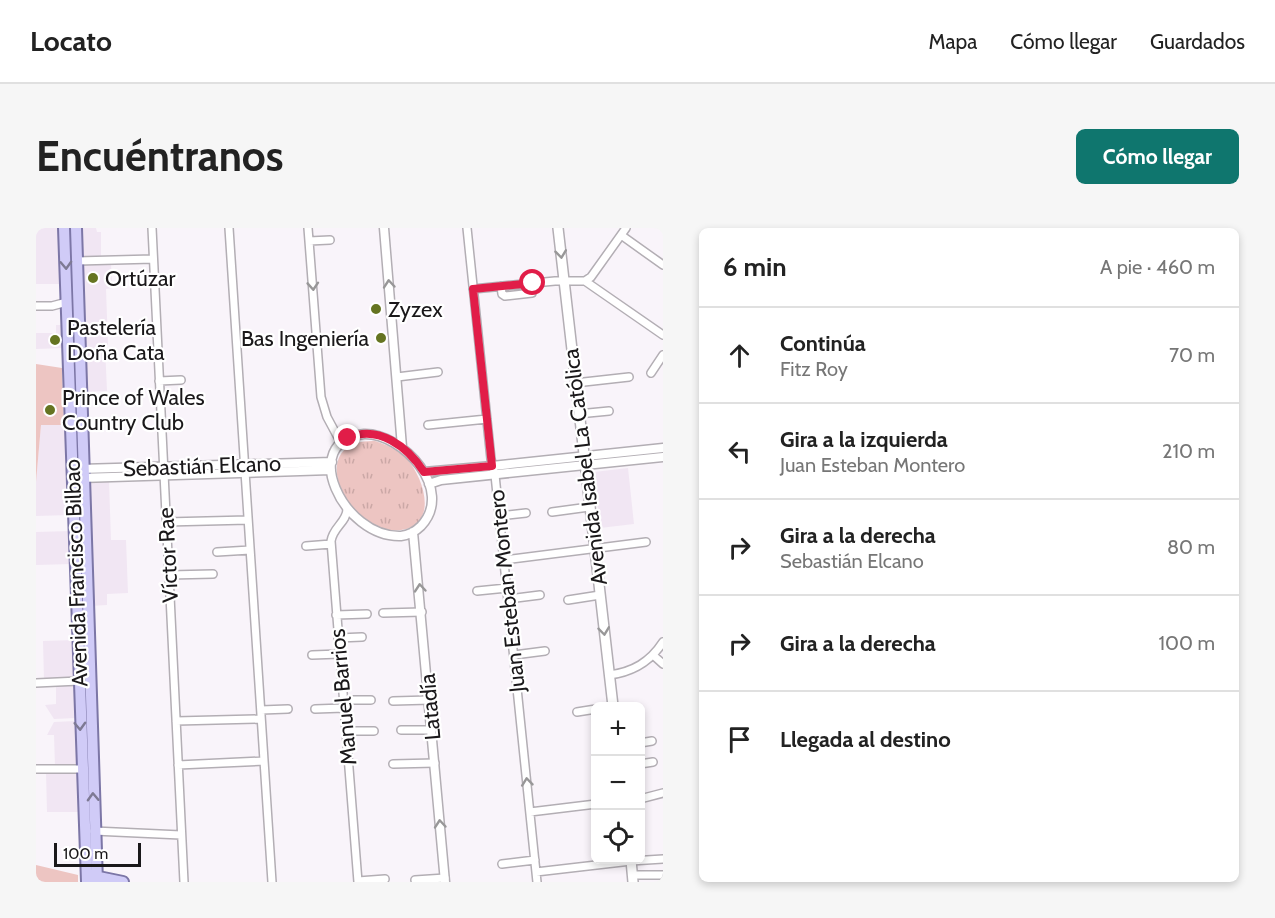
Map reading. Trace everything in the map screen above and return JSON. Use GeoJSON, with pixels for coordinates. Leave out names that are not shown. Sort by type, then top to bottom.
{"type":"FeatureCollection","features":[{"type":"Feature","properties":{"kind":"main road","name":"Avenida Francisco Bilbao"},"geometry":{"type":"LineString","coordinates":[[64,228],[94,831],[91,879]]}},
{"type":"Feature","properties":{"kind":"main road","name":"Avenida Francisco Bilbao"},"geometry":{"type":"LineString","coordinates":[[76,228],[79,320],[79,681],[82,769],[91,879]]}},
{"type":"Feature","properties":{"kind":"main road","name":"Avenida Isabel La Católica"},"geometry":{"type":"LineString","coordinates":[[558,228],[612,702]]}},
{"type":"Feature","properties":{"kind":"main road"},"geometry":{"type":"LineString","coordinates":[[67,302],[73,306],[79,320]]}},
{"type":"Feature","properties":{"kind":"main road"},"geometry":{"type":"LineString","coordinates":[[631,864],[633,879]]}},
{"type":"Feature","properties":{"kind":"main road"},"geometry":{"type":"LineString","coordinates":[[91,879],[123,882]]}},
{"type":"Feature","properties":{"kind":"street","name":"Víctor Rae"},"geometry":{"type":"LineString","coordinates":[[152,228],[184,882]]}},
{"type":"Feature","properties":{"kind":"street"},"geometry":{"type":"LineString","coordinates":[[229,228],[272,882]]}},
{"type":"Feature","properties":{"kind":"street"},"geometry":{"type":"LineString","coordinates":[[308,228],[321,397],[329,422],[341,443]]}},
{"type":"Feature","properties":{"kind":"street"},"geometry":{"type":"LineString","coordinates":[[384,228],[402,447]]}},
{"type":"Feature","properties":{"kind":"street","name":"Juan Esteban Montero"},"geometry":{"type":"LineString","coordinates":[[467,228],[537,882]]}},
{"type":"Feature","properties":{"kind":"street"},"geometry":{"type":"LineString","coordinates":[[473,289],[501,286],[502,294],[505,296],[532,293],[533,283],[585,281],[591,277],[626,228]]}},
{"type":"Feature","properties":{"kind":"street"},"geometry":{"type":"LineString","coordinates":[[621,235],[663,265]]}},
{"type":"Feature","properties":{"kind":"street"},"geometry":{"type":"LineString","coordinates":[[309,241],[330,240]]}},
{"type":"Feature","properties":{"kind":"street"},"geometry":{"type":"LineString","coordinates":[[77,261],[153,259]]}},
{"type":"Feature","properties":{"kind":"street"},"geometry":{"type":"LineString","coordinates":[[585,281],[663,335]]}},
{"type":"Feature","properties":{"kind":"street"},"geometry":{"type":"LineString","coordinates":[[36,306],[52,306],[67,302]]}},
{"type":"Feature","properties":{"kind":"street"},"geometry":{"type":"LineString","coordinates":[[52,306],[67,316]]}},
{"type":"Feature","properties":{"kind":"street"},"geometry":{"type":"LineString","coordinates":[[651,373],[663,356]]}},
{"type":"Feature","properties":{"kind":"street"},"geometry":{"type":"LineString","coordinates":[[397,377],[438,372]]}},
{"type":"Feature","properties":{"kind":"street"},"geometry":{"type":"LineString","coordinates":[[575,382],[629,377]]}},
{"type":"Feature","properties":{"kind":"street"},"geometry":{"type":"LineString","coordinates":[[159,381],[181,380]]}},
{"type":"Feature","properties":{"kind":"street"},"geometry":{"type":"LineString","coordinates":[[578,414],[609,411]]}},
{"type":"Feature","properties":{"kind":"street"},"geometry":{"type":"LineString","coordinates":[[428,425],[487,419]]}},
{"type":"Feature","properties":{"kind":"street"},"geometry":{"type":"LineString","coordinates":[[368,434],[383,437],[402,447],[424,472],[431,498],[430,512],[422,525],[413,532],[399,536],[369,527],[350,515],[335,489],[331,466],[334,453],[341,443],[356,435],[368,434]]}},
{"type":"Feature","properties":{"kind":"street"},"geometry":{"type":"LineString","coordinates":[[429,484],[494,471],[584,461],[663,448]]}},
{"type":"Feature","properties":{"kind":"street"},"geometry":{"type":"LineString","coordinates":[[584,461],[663,457]]}},
{"type":"Feature","properties":{"kind":"street","name":"Sebastián Elcano"},"geometry":{"type":"LineString","coordinates":[[78,474],[331,466]]}},
{"type":"Feature","properties":{"kind":"street"},"geometry":{"type":"LineString","coordinates":[[424,472],[494,471]]}},
{"type":"Feature","properties":{"kind":"street"},"geometry":{"type":"LineString","coordinates":[[552,512],[589,507]]}},
{"type":"Feature","properties":{"kind":"street"},"geometry":{"type":"LineString","coordinates":[[499,516],[526,513]]}},
{"type":"Feature","properties":{"kind":"street"},"geometry":{"type":"LineString","coordinates":[[306,546],[332,544],[334,530],[350,515]]}},
{"type":"Feature","properties":{"kind":"street"},"geometry":{"type":"LineString","coordinates":[[166,522],[248,520]]}},
{"type":"Feature","properties":{"kind":"street","name":"Latadía"},"geometry":{"type":"LineString","coordinates":[[413,532],[445,880]]}},
{"type":"Feature","properties":{"kind":"street"},"geometry":{"type":"LineString","coordinates":[[504,560],[646,542]]}},
{"type":"Feature","properties":{"kind":"street","name":"Manuel Barrios"},"geometry":{"type":"LineString","coordinates":[[332,544],[358,881]]}},
{"type":"Feature","properties":{"kind":"street"},"geometry":{"type":"LineString","coordinates":[[217,552],[250,550]]}},
{"type":"Feature","properties":{"kind":"street"},"geometry":{"type":"LineString","coordinates":[[169,575],[213,574]]}},
{"type":"Feature","properties":{"kind":"street"},"geometry":{"type":"LineString","coordinates":[[477,591],[507,588]]}},
{"type":"Feature","properties":{"kind":"street"},"geometry":{"type":"LineString","coordinates":[[508,599],[540,595]]}},
{"type":"Feature","properties":{"kind":"street"},"geometry":{"type":"LineString","coordinates":[[568,600],[600,596]]}},
{"type":"Feature","properties":{"kind":"street"},"geometry":{"type":"LineString","coordinates":[[383,613],[422,612]]}},
{"type":"Feature","properties":{"kind":"street"},"geometry":{"type":"LineString","coordinates":[[336,615],[367,614]]}},
{"type":"Feature","properties":{"kind":"street"},"geometry":{"type":"LineString","coordinates":[[338,638],[362,637]]}},
{"type":"Feature","properties":{"kind":"street"},"geometry":{"type":"LineString","coordinates":[[609,675],[636,668],[653,655],[663,642]]}},
{"type":"Feature","properties":{"kind":"street"},"geometry":{"type":"LineString","coordinates":[[514,655],[545,651]]}},
{"type":"Feature","properties":{"kind":"street"},"geometry":{"type":"LineString","coordinates":[[312,655],[340,654]]}},
{"type":"Feature","properties":{"kind":"street"},"geometry":{"type":"LineString","coordinates":[[653,655],[663,664]]}},
{"type":"Feature","properties":{"kind":"street"},"geometry":{"type":"LineString","coordinates":[[36,683],[79,681]]}},
{"type":"Feature","properties":{"kind":"street"},"geometry":{"type":"LineString","coordinates":[[315,709],[371,700]]}},
{"type":"Feature","properties":{"kind":"street"},"geometry":{"type":"LineString","coordinates":[[393,701],[430,700]]}},
{"type":"Feature","properties":{"kind":"street"},"geometry":{"type":"LineString","coordinates":[[261,710],[288,709]]}},
{"type":"Feature","properties":{"kind":"street"},"geometry":{"type":"LineString","coordinates":[[577,712],[591,710]]}},
{"type":"Feature","properties":{"kind":"street"},"geometry":{"type":"LineString","coordinates":[[176,721],[261,718]]}},
{"type":"Feature","properties":{"kind":"street"},"geometry":{"type":"LineString","coordinates":[[401,730],[432,730]]}},
{"type":"Feature","properties":{"kind":"street"},"geometry":{"type":"LineString","coordinates":[[346,731],[374,731]]}},
{"type":"Feature","properties":{"kind":"street"},"geometry":{"type":"LineString","coordinates":[[645,742],[652,741]]}},
{"type":"Feature","properties":{"kind":"street"},"geometry":{"type":"LineString","coordinates":[[178,765],[264,761]]}},
{"type":"Feature","properties":{"kind":"street"},"geometry":{"type":"LineString","coordinates":[[645,763],[653,762]]}},
{"type":"Feature","properties":{"kind":"street"},"geometry":{"type":"LineString","coordinates":[[393,764],[435,763]]}},
{"type":"Feature","properties":{"kind":"street"},"geometry":{"type":"LineString","coordinates":[[36,769],[82,769]]}},
{"type":"Feature","properties":{"kind":"street"},"geometry":{"type":"LineString","coordinates":[[645,798],[663,793]]}},
{"type":"Feature","properties":{"kind":"street"},"geometry":{"type":"LineString","coordinates":[[530,812],[591,805]]}},
{"type":"Feature","properties":{"kind":"street"},"geometry":{"type":"LineString","coordinates":[[94,831],[182,835]]}},
{"type":"Feature","properties":{"kind":"street"},"geometry":{"type":"LineString","coordinates":[[502,864],[535,860]]}},
{"type":"Feature","properties":{"kind":"street"},"geometry":{"type":"LineString","coordinates":[[645,860],[663,860]]}},
{"type":"Feature","properties":{"kind":"street"},"geometry":{"type":"LineString","coordinates":[[536,872],[599,864]]}},
{"type":"Feature","properties":{"kind":"street"},"geometry":{"type":"LineString","coordinates":[[633,879],[663,875]]}},
{"type":"Feature","properties":{"kind":"street"},"geometry":{"type":"LineString","coordinates":[[358,881],[385,879]]}},
{"type":"Feature","properties":{"kind":"street"},"geometry":{"type":"LineString","coordinates":[[415,880],[445,880]]}},
{"type":"Feature","properties":{"kind":"shaded area"},"geometry":{"type":"Polygon","coordinates":[[[36,228],[60,228],[62,284],[36,284],[36,228]]]}},
{"type":"Feature","properties":{"kind":"shaded area"},"geometry":{"type":"Polygon","coordinates":[[[80,228],[96,228],[97,232],[101,232],[101,257],[82,258],[80,228]]]}},
{"type":"Feature","properties":{"kind":"shaded area"},"geometry":{"type":"Polygon","coordinates":[[[111,263],[112,288],[106,289],[107,391],[84,392],[81,267],[85,264],[111,263]]]}},
{"type":"Feature","properties":{"kind":"shaded area"},"geometry":{"type":"Polygon","coordinates":[[[56,325],[63,325],[64,348],[36,349],[36,333],[56,333],[56,325]]]}},
{"type":"Feature","properties":{"kind":"shaded area"},"geometry":{"type":"Polygon","coordinates":[[[41,424],[67,425],[70,515],[36,516],[36,482],[41,424]]]}},
{"type":"Feature","properties":{"kind":"shaded area"},"geometry":{"type":"Polygon","coordinates":[[[628,468],[634,524],[600,528],[594,472],[628,468]]]}},
{"type":"Feature","properties":{"kind":"shaded area"},"geometry":{"type":"Polygon","coordinates":[[[92,481],[109,481],[111,540],[126,540],[128,593],[107,594],[107,605],[90,606],[87,484],[92,481]]]}},
{"type":"Feature","properties":{"kind":"shaded area"},"geometry":{"type":"Polygon","coordinates":[[[71,531],[72,564],[36,565],[36,532],[71,531]]]}},
{"type":"Feature","properties":{"kind":"shaded area"},"geometry":{"type":"Polygon","coordinates":[[[75,640],[75,678],[44,680],[43,641],[75,640]]]}},
{"type":"Feature","properties":{"kind":"shaded area"},"geometry":{"type":"Polygon","coordinates":[[[74,684],[76,686],[76,718],[54,719],[45,705],[56,704],[56,685],[74,684]]]}},
{"type":"Feature","properties":{"kind":"shaded area"},"geometry":{"type":"Polygon","coordinates":[[[76,721],[77,764],[55,766],[54,735],[47,735],[54,722],[76,721]]]}},
{"type":"Feature","properties":{"kind":"shaded area"},"geometry":{"type":"Polygon","coordinates":[[[46,772],[77,772],[80,812],[47,812],[46,772]]]}},
{"type":"Feature","properties":{"kind":"green space","name":"Prince of Wales Country Club"},"geometry":{"type":"Polygon","coordinates":[[[36,364],[62,368],[64,425],[41,425],[36,482],[36,364]]]}},
{"type":"Feature","properties":{"kind":"green space"},"geometry":{"type":"Polygon","coordinates":[[[375,441],[404,456],[419,477],[425,500],[424,510],[420,519],[413,526],[401,530],[382,528],[364,519],[350,504],[340,487],[337,470],[340,455],[353,445],[375,441]]]}},
{"type":"Feature","properties":{"kind":"green space"},"geometry":{"type":"Polygon","coordinates":[[[36,865],[78,875],[78,882],[36,882],[36,865]]]}},
{"type":"Feature","properties":{"kind":"place","name":"Ortúzar"},"geometry":{"type":"Point","coordinates":[93,278]}},
{"type":"Feature","properties":{"kind":"place","name":"Zyzex"},"geometry":{"type":"Point","coordinates":[376,309]}},
{"type":"Feature","properties":{"kind":"place","name":"Bas Ingeniería"},"geometry":{"type":"Point","coordinates":[381,338]}},
{"type":"Feature","properties":{"kind":"place","name":"Pastelería Doña Cata"},"geometry":{"type":"Point","coordinates":[55,340]}},
{"type":"Feature","properties":{"kind":"place","name":"Prince of Wales Country Club"},"geometry":{"type":"Point","coordinates":[50,410]}},
{"type":"Feature","properties":{"kind":"route"},"geometry":{"type":"LineString","coordinates":[[348,438],[368,434],[393,441],[410,453],[424,472],[492,466],[473,289],[533,283]]}}]}
